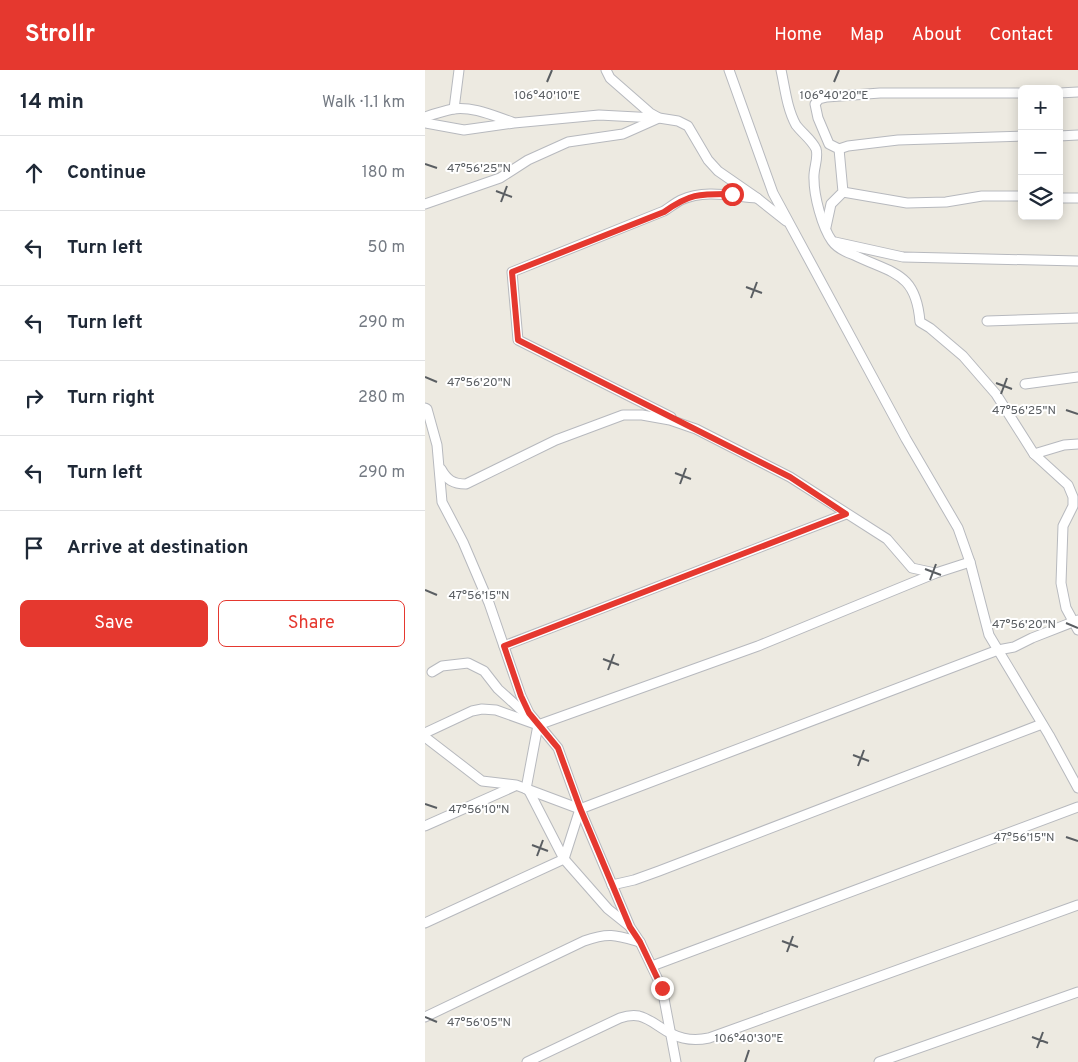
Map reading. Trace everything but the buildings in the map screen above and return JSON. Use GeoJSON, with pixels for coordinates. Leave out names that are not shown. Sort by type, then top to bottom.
{"type":"FeatureCollection","features":[{"type":"Feature","properties":{"kind":"street"},"geometry":{"type":"LineString","coordinates":[[454,109],[459,70]]}},
{"type":"Feature","properties":{"kind":"street"},"geometry":{"type":"LineString","coordinates":[[606,70],[610,78],[650,113],[659,118]]}},
{"type":"Feature","properties":{"kind":"street"},"geometry":{"type":"LineString","coordinates":[[729,70],[773,193],[906,439],[958,528],[970,562],[989,634],[1078,788]]}},
{"type":"Feature","properties":{"kind":"street"},"geometry":{"type":"LineString","coordinates":[[425,737],[482,781],[516,785],[580,808],[998,650],[1014,647],[1032,638],[1076,624],[1066,608],[1061,583],[1063,526],[1073,506],[1073,497],[1068,485],[1034,454],[996,394],[963,356],[920,322],[919,304],[910,284],[897,275],[846,252],[832,242],[825,230],[816,197],[814,178],[816,151],[813,144],[796,125],[792,116],[781,70]]}},
{"type":"Feature","properties":{"kind":"street"},"geometry":{"type":"LineString","coordinates":[[1063,93],[1078,92]]}},
{"type":"Feature","properties":{"kind":"street"},"geometry":{"type":"LineString","coordinates":[[1018,93],[879,93],[827,97],[819,99],[815,104],[817,118],[829,144],[839,149],[848,146],[898,140],[1018,136]]}},
{"type":"Feature","properties":{"kind":"street"},"geometry":{"type":"LineString","coordinates":[[425,117],[454,109],[469,109],[514,123]]}},
{"type":"Feature","properties":{"kind":"street"},"geometry":{"type":"LineString","coordinates":[[425,122],[464,130],[599,115],[678,120],[688,126],[708,160],[718,172],[757,198],[790,224]]}},
{"type":"Feature","properties":{"kind":"street"},"geometry":{"type":"LineString","coordinates":[[425,204],[499,178],[528,160],[568,142],[623,134],[659,118]]}},
{"type":"Feature","properties":{"kind":"street"},"geometry":{"type":"LineString","coordinates":[[1063,136],[1078,135]]}},
{"type":"Feature","properties":{"kind":"street"},"geometry":{"type":"LineString","coordinates":[[839,149],[843,192]]}},
{"type":"Feature","properties":{"kind":"street"},"geometry":{"type":"LineString","coordinates":[[825,230],[831,204],[843,192]]}},
{"type":"Feature","properties":{"kind":"street"},"geometry":{"type":"LineString","coordinates":[[843,192],[907,203],[947,202],[982,196],[1018,196]]}},
{"type":"Feature","properties":{"kind":"street"},"geometry":{"type":"LineString","coordinates":[[757,198],[732,194],[701,194],[681,200],[664,212],[512,272],[518,340],[790,477],[887,539],[912,568],[936,573]]}},
{"type":"Feature","properties":{"kind":"street"},"geometry":{"type":"LineString","coordinates":[[1063,198],[1078,198]]}},
{"type":"Feature","properties":{"kind":"street"},"geometry":{"type":"LineString","coordinates":[[832,242],[903,257],[1078,261]]}},
{"type":"Feature","properties":{"kind":"street"},"geometry":{"type":"LineString","coordinates":[[987,321],[1078,318]]}},
{"type":"Feature","properties":{"kind":"street"},"geometry":{"type":"LineString","coordinates":[[1025,384],[1078,377]]}},
{"type":"Feature","properties":{"kind":"street"},"geometry":{"type":"LineString","coordinates":[[425,408],[437,445],[443,502],[463,542],[489,603],[521,696],[529,713],[558,748],[580,808],[630,927],[640,942],[662,988],[676,1062]]}},
{"type":"Feature","properties":{"kind":"street"},"geometry":{"type":"LineString","coordinates":[[440,469],[446,478],[456,484],[466,484],[556,440],[623,415],[642,414],[670,420],[696,429]]}},
{"type":"Feature","properties":{"kind":"street"},"geometry":{"type":"LineString","coordinates":[[1034,454],[1064,445],[1078,444]]}},
{"type":"Feature","properties":{"kind":"street"},"geometry":{"type":"LineString","coordinates":[[504,646],[846,514]]}},
{"type":"Feature","properties":{"kind":"street"},"geometry":{"type":"LineString","coordinates":[[425,733],[473,711],[482,709],[495,710],[538,725],[758,646],[936,573],[970,562]]}},
{"type":"Feature","properties":{"kind":"street"},"geometry":{"type":"LineString","coordinates":[[432,672],[442,666],[468,663],[485,671],[498,689],[538,725]]}},
{"type":"Feature","properties":{"kind":"street"},"geometry":{"type":"LineString","coordinates":[[612,884],[634,880],[659,871],[1042,724]]}},
{"type":"Feature","properties":{"kind":"street"},"geometry":{"type":"LineString","coordinates":[[538,725],[527,789],[564,859],[608,909],[630,927]]}},
{"type":"Feature","properties":{"kind":"street"},"geometry":{"type":"LineString","coordinates":[[425,826],[516,785]]}},
{"type":"Feature","properties":{"kind":"street"},"geometry":{"type":"LineString","coordinates":[[652,966],[1078,806]]}},
{"type":"Feature","properties":{"kind":"street"},"geometry":{"type":"LineString","coordinates":[[425,923],[564,859],[580,808]]}},
{"type":"Feature","properties":{"kind":"street"},"geometry":{"type":"LineString","coordinates":[[527,1062],[620,1018],[631,1016],[641,1016],[672,1035],[695,1041],[709,1038],[1078,905]]}},
{"type":"Feature","properties":{"kind":"street"},"geometry":{"type":"LineString","coordinates":[[425,1017],[575,945],[601,935],[616,935],[640,942]]}},
{"type":"Feature","properties":{"kind":"street"},"geometry":{"type":"LineString","coordinates":[[879,1062],[1078,992]]}},
{"type":"Feature","properties":{"kind":"route"},"geometry":{"type":"LineString","coordinates":[[662,988],[640,942],[630,927],[580,808],[558,748],[529,713],[521,696],[504,646],[846,514],[790,477],[518,340],[512,272],[664,212],[681,200],[701,194],[732,194]]}}]}
